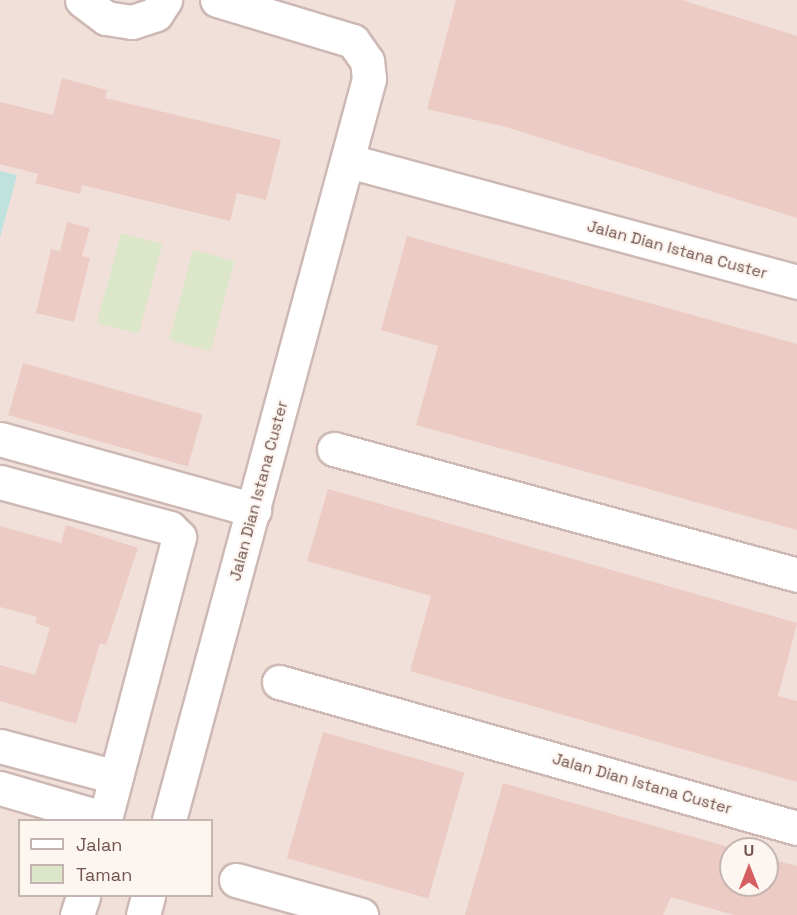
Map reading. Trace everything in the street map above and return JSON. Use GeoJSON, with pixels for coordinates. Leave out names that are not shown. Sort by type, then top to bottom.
{"type":"FeatureCollection","features":[{"type":"Feature","properties":{"kind":"street"},"geometry":{"type":"LineString","coordinates":[[82,0],[106,18],[132,22],[156,14],[165,0]]}},
{"type":"Feature","properties":{"kind":"street","name":"Jalan Dian Istana Custer"},"geometry":{"type":"LineString","coordinates":[[169,819],[350,161],[369,79],[362,50],[341,35],[217,0]]}},
{"type":"Feature","properties":{"kind":"street","name":"Jalan Dian Istana Custer"},"geometry":{"type":"LineString","coordinates":[[350,161],[797,282]]}},
{"type":"Feature","properties":{"kind":"street"},"geometry":{"type":"LineString","coordinates":[[0,439],[254,510]]}},
{"type":"Feature","properties":{"kind":"street"},"geometry":{"type":"LineString","coordinates":[[334,449],[797,575]]}},
{"type":"Feature","properties":{"kind":"street"},"geometry":{"type":"LineString","coordinates":[[0,482],[170,528],[179,537],[105,819]]}},
{"type":"Feature","properties":{"kind":"street","name":"Jalan Dian Istana Custer"},"geometry":{"type":"LineString","coordinates":[[279,682],[797,828]]}},
{"type":"Feature","properties":{"kind":"street"},"geometry":{"type":"LineString","coordinates":[[0,746],[116,777]]}},
{"type":"Feature","properties":{"kind":"street"},"geometry":{"type":"LineString","coordinates":[[34,755],[12,791],[102,819]]}},
{"type":"Feature","properties":{"kind":"street"},"geometry":{"type":"LineString","coordinates":[[236,880],[361,915]]}},
{"type":"Feature","properties":{"kind":"street"},"geometry":{"type":"LineString","coordinates":[[77,915],[83,897]]}},
{"type":"Feature","properties":{"kind":"street"},"geometry":{"type":"LineString","coordinates":[[143,915],[148,897]]}},
{"type":"Feature","properties":{"kind":"shaded area"},"geometry":{"type":"Polygon","coordinates":[[[0,0],[797,0],[797,915],[0,915],[0,0]]]}},
{"type":"Feature","properties":{"kind":"green space"},"geometry":{"type":"Polygon","coordinates":[[[121,233],[163,244],[138,334],[97,323],[121,233]]]}},
{"type":"Feature","properties":{"kind":"green space"},"geometry":{"type":"Polygon","coordinates":[[[193,250],[235,261],[210,351],[169,340],[193,250]]]}},
{"type":"Feature","properties":{"kind":"water"},"geometry":{"type":"Polygon","coordinates":[[[0,171],[17,175],[0,238],[0,171]]]}},
{"type":"Feature","properties":{"kind":"building"},"geometry":{"type":"Polygon","coordinates":[[[456,0],[682,0],[797,36],[797,218],[502,126],[427,109],[456,0]]]}},
{"type":"Feature","properties":{"kind":"building"},"geometry":{"type":"Polygon","coordinates":[[[62,78],[107,90],[105,98],[281,140],[266,200],[237,193],[230,221],[82,185],[80,194],[35,183],[38,174],[0,164],[0,102],[53,115],[62,78]]]}},
{"type":"Feature","properties":{"kind":"building"},"geometry":{"type":"Polygon","coordinates":[[[67,222],[90,228],[82,256],[90,258],[74,322],[36,313],[51,249],[60,251],[67,222]]]}},
{"type":"Feature","properties":{"kind":"building"},"geometry":{"type":"Polygon","coordinates":[[[407,236],[797,344],[797,530],[416,425],[438,346],[381,330],[407,236]]]}},
{"type":"Feature","properties":{"kind":"building"},"geometry":{"type":"Polygon","coordinates":[[[23,363],[203,415],[188,466],[8,415],[23,363]]]}},
{"type":"Feature","properties":{"kind":"building"},"geometry":{"type":"Polygon","coordinates":[[[328,489],[797,623],[778,696],[797,701],[797,782],[410,671],[431,596],[307,561],[328,489]]]}},
{"type":"Feature","properties":{"kind":"building"},"geometry":{"type":"Polygon","coordinates":[[[66,525],[138,548],[106,645],[100,643],[76,724],[0,701],[0,665],[35,675],[50,628],[35,623],[37,617],[0,607],[0,526],[61,543],[66,525]]]}},
{"type":"Feature","properties":{"kind":"building"},"geometry":{"type":"Polygon","coordinates":[[[323,732],[464,773],[428,898],[287,858],[323,732]]]}},
{"type":"Feature","properties":{"kind":"building"},"geometry":{"type":"Polygon","coordinates":[[[503,783],[719,844],[719,897],[779,897],[779,861],[797,866],[797,915],[734,915],[671,897],[663,915],[465,915],[503,783]]]}}]}
